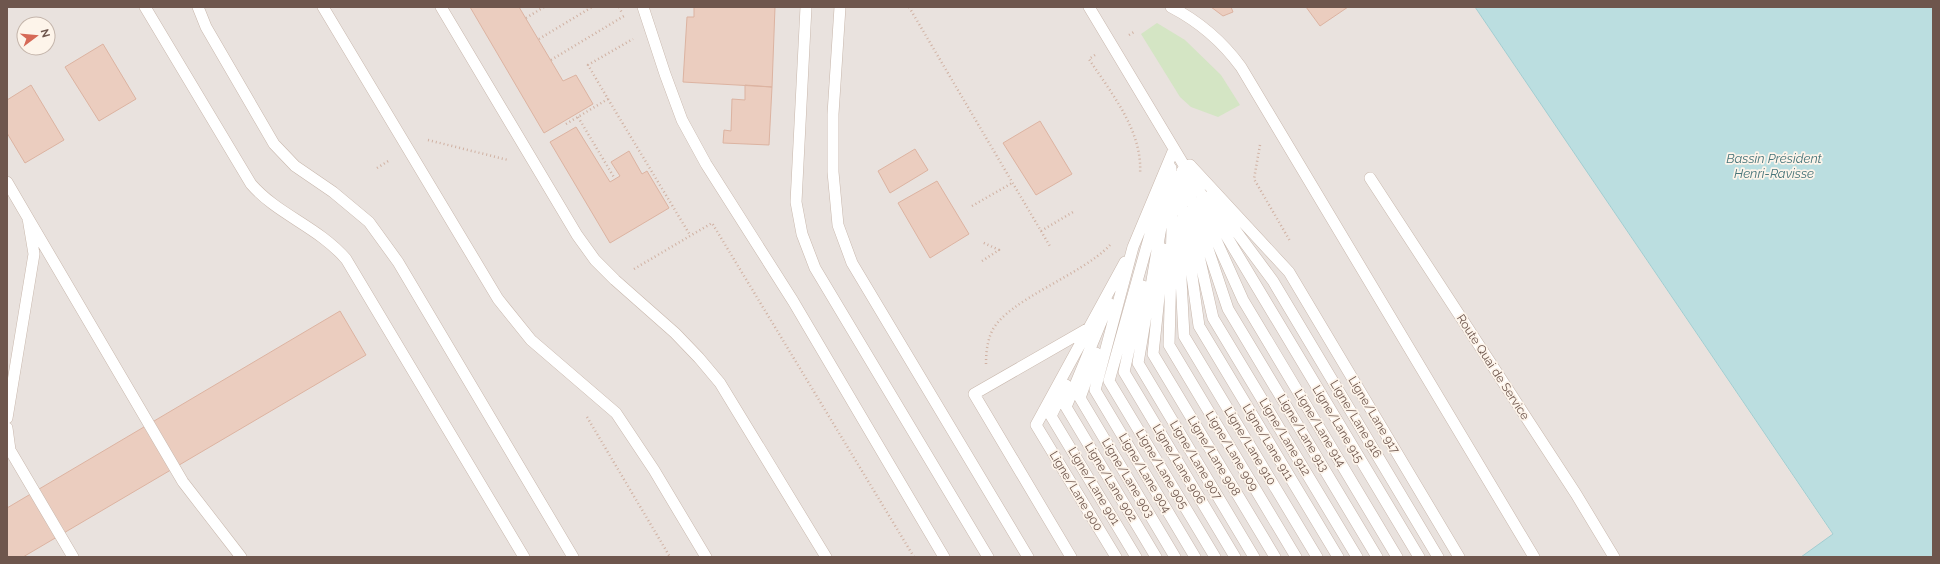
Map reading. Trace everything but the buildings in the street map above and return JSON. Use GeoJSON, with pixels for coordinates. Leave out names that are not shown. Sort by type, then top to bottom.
{"type":"FeatureCollection","features":[{"type":"Feature","properties":{"kind":"lane"},"geometry":{"type":"LineString","coordinates":[[145,7],[251,184],[270,202],[327,240],[346,259],[524,557]]}},
{"type":"Feature","properties":{"kind":"lane"},"geometry":{"type":"LineString","coordinates":[[198,7],[206,27],[274,144],[295,166],[333,192],[368,222],[398,262],[573,557]]}},
{"type":"Feature","properties":{"kind":"lane"},"geometry":{"type":"LineString","coordinates":[[324,7],[407,150],[498,299],[531,340],[616,413],[654,470],[706,557]]}},
{"type":"Feature","properties":{"kind":"lane"},"geometry":{"type":"LineString","coordinates":[[441,7],[577,235],[596,260],[615,280],[675,333],[720,383],[826,557]]}},
{"type":"Feature","properties":{"kind":"lane"},"geometry":{"type":"LineString","coordinates":[[643,7],[682,120],[700,152],[793,301],[944,557]]}},
{"type":"Feature","properties":{"kind":"lane"},"geometry":{"type":"LineString","coordinates":[[806,7],[796,202],[802,234],[815,268],[988,557]]}},
{"type":"Feature","properties":{"kind":"lane"},"geometry":{"type":"LineString","coordinates":[[840,7],[833,114],[833,165],[838,225],[852,263],[1028,557]]}},
{"type":"Feature","properties":{"kind":"lane"},"geometry":{"type":"LineString","coordinates":[[1071,557],[974,394],[1089,327],[1133,246],[1174,149],[1089,7]]}},
{"type":"Feature","properties":{"kind":"lane"},"geometry":{"type":"LineString","coordinates":[[1171,7],[1202,25],[1230,52],[1242,67],[1534,557]]}},
{"type":"Feature","properties":{"kind":"lane","name":"Ligne/Lane 917"},"geometry":{"type":"LineString","coordinates":[[1174,149],[1288,272],[1459,557]]}},
{"type":"Feature","properties":{"kind":"lane","name":"Ligne/Lane 916"},"geometry":{"type":"LineString","coordinates":[[1174,149],[1273,282],[1438,557]]}},
{"type":"Feature","properties":{"kind":"lane","name":"Ligne/Lane 915"},"geometry":{"type":"LineString","coordinates":[[1174,149],[1418,557]]}},
{"type":"Feature","properties":{"kind":"lane","name":"Ligne/Lane 914"},"geometry":{"type":"LineString","coordinates":[[1174,149],[1243,300],[1398,557]]}},
{"type":"Feature","properties":{"kind":"lane","name":"Ligne/Lane 913"},"geometry":{"type":"LineString","coordinates":[[1174,149],[1228,309],[1377,557]]}},
{"type":"Feature","properties":{"kind":"lane","name":"Ligne/Lane 912"},"geometry":{"type":"LineString","coordinates":[[1174,149],[1213,318],[1357,557]]}},
{"type":"Feature","properties":{"kind":"lane","name":"Ligne/Lane 911"},"geometry":{"type":"LineString","coordinates":[[1174,149],[1199,326],[1338,557]]}},
{"type":"Feature","properties":{"kind":"lane","name":"Ligne/Lane 910"},"geometry":{"type":"LineString","coordinates":[[1174,149],[1184,336],[1317,557]]}},
{"type":"Feature","properties":{"kind":"lane","name":"Ligne/Lane 909"},"geometry":{"type":"LineString","coordinates":[[1174,149],[1168,345],[1296,557]]}},
{"type":"Feature","properties":{"kind":"lane","name":"Ligne/Lane 908"},"geometry":{"type":"LineString","coordinates":[[1174,149],[1154,354],[1275,557]]}},
{"type":"Feature","properties":{"kind":"lane","name":"Ligne/Lane 907"},"geometry":{"type":"LineString","coordinates":[[1174,149],[1138,363],[1254,557]]}},
{"type":"Feature","properties":{"kind":"lane","name":"Ligne/Lane 906"},"geometry":{"type":"LineString","coordinates":[[1174,149],[1124,372],[1235,557]]}},
{"type":"Feature","properties":{"kind":"lane","name":"Ligne/Lane 905"},"geometry":{"type":"LineString","coordinates":[[1174,149],[1109,381],[1215,557]]}},
{"type":"Feature","properties":{"kind":"lane","name":"Route Quai de Service"},"geometry":{"type":"LineString","coordinates":[[1370,178],[1576,494],[1614,557]]}},
{"type":"Feature","properties":{"kind":"lane"},"geometry":{"type":"LineString","coordinates":[[7,182],[183,482],[241,557]]}},
{"type":"Feature","properties":{"kind":"lane"},"geometry":{"type":"LineString","coordinates":[[7,418],[34,254],[28,218]]}},
{"type":"Feature","properties":{"kind":"lane","name":"Ligne/Lane 904"},"geometry":{"type":"LineString","coordinates":[[1133,246],[1095,390],[1195,557]]}},
{"type":"Feature","properties":{"kind":"lane","name":"Ligne/Lane 903"},"geometry":{"type":"LineString","coordinates":[[1133,246],[1080,398],[1175,557]]}},
{"type":"Feature","properties":{"kind":"lane","name":"Ligne/Lane 902"},"geometry":{"type":"LineString","coordinates":[[1133,246],[1066,407],[1156,557]]}},
{"type":"Feature","properties":{"kind":"lane","name":"Ligne/Lane 901"},"geometry":{"type":"LineString","coordinates":[[1133,246],[1051,416],[1136,557]]}},
{"type":"Feature","properties":{"kind":"lane","name":"Ligne/Lane 900"},"geometry":{"type":"LineString","coordinates":[[1089,327],[1036,425],[1116,557]]}},
{"type":"Feature","properties":{"kind":"lane"},"geometry":{"type":"LineString","coordinates":[[7,428],[10,450],[73,557]]}},
{"type":"Feature","properties":{"kind":"lane"},"geometry":{"type":"LineString","coordinates":[[1526,542],[1537,557]]}},
{"type":"Feature","properties":{"kind":"path"},"geometry":{"type":"LineString","coordinates":[[526,18],[544,7]]}},
{"type":"Feature","properties":{"kind":"path"},"geometry":{"type":"LineString","coordinates":[[539,39],[592,7]]}},
{"type":"Feature","properties":{"kind":"path"},"geometry":{"type":"LineString","coordinates":[[618,7],[628,23]]}},
{"type":"Feature","properties":{"kind":"path"},"geometry":{"type":"LineString","coordinates":[[909,7],[1051,248]]}},
{"type":"Feature","properties":{"kind":"path"},"geometry":{"type":"LineString","coordinates":[[551,60],[624,16]]}},
{"type":"Feature","properties":{"kind":"path"},"geometry":{"type":"LineString","coordinates":[[1134,32],[1089,59],[1117,102],[1134,135],[1140,166],[1139,179]]}},
{"type":"Feature","properties":{"kind":"path"},"geometry":{"type":"LineString","coordinates":[[636,37],[588,66],[690,235]]}},
{"type":"Feature","properties":{"kind":"path"},"geometry":{"type":"LineString","coordinates":[[566,124],[608,99]]}},
{"type":"Feature","properties":{"kind":"path"},"geometry":{"type":"LineString","coordinates":[[578,117],[615,179]]}},
{"type":"Feature","properties":{"kind":"path"},"geometry":{"type":"LineString","coordinates":[[377,168],[425,139],[512,161]]}},
{"type":"Feature","properties":{"kind":"path"},"geometry":{"type":"LineString","coordinates":[[972,206],[1012,183]]}},
{"type":"Feature","properties":{"kind":"path"},"geometry":{"type":"LineString","coordinates":[[1041,231],[1073,212]]}},
{"type":"Feature","properties":{"kind":"path"},"geometry":{"type":"LineString","coordinates":[[648,260],[712,222],[914,557]]}},
{"type":"Feature","properties":{"kind":"path"},"geometry":{"type":"LineString","coordinates":[[991,384],[986,368],[986,348],[992,331],[1002,317],[1091,262],[1113,241]]}},
{"type":"Feature","properties":{"kind":"path"},"geometry":{"type":"LineString","coordinates":[[982,242],[999,250],[982,261]]}},
{"type":"Feature","properties":{"kind":"path"},"geometry":{"type":"LineString","coordinates":[[584,413],[670,557]]}},
{"type":"Feature","properties":{"kind":"shaded area"},"geometry":{"type":"Polygon","coordinates":[[[7,7],[1475,7],[1833,535],[1801,557],[7,557],[7,7]]]}},
{"type":"Feature","properties":{"kind":"green space"},"geometry":{"type":"Polygon","coordinates":[[[1157,23],[1185,40],[1221,75],[1240,105],[1218,117],[1191,107],[1180,97],[1141,34],[1157,23]]]}},
{"type":"Feature","properties":{"kind":"water","name":"Bassin Président Henri-Ravisse"},"geometry":{"type":"Polygon","coordinates":[[[1475,7],[1933,7],[1933,557],[1801,557],[1833,534],[1475,7]]]}}]}
